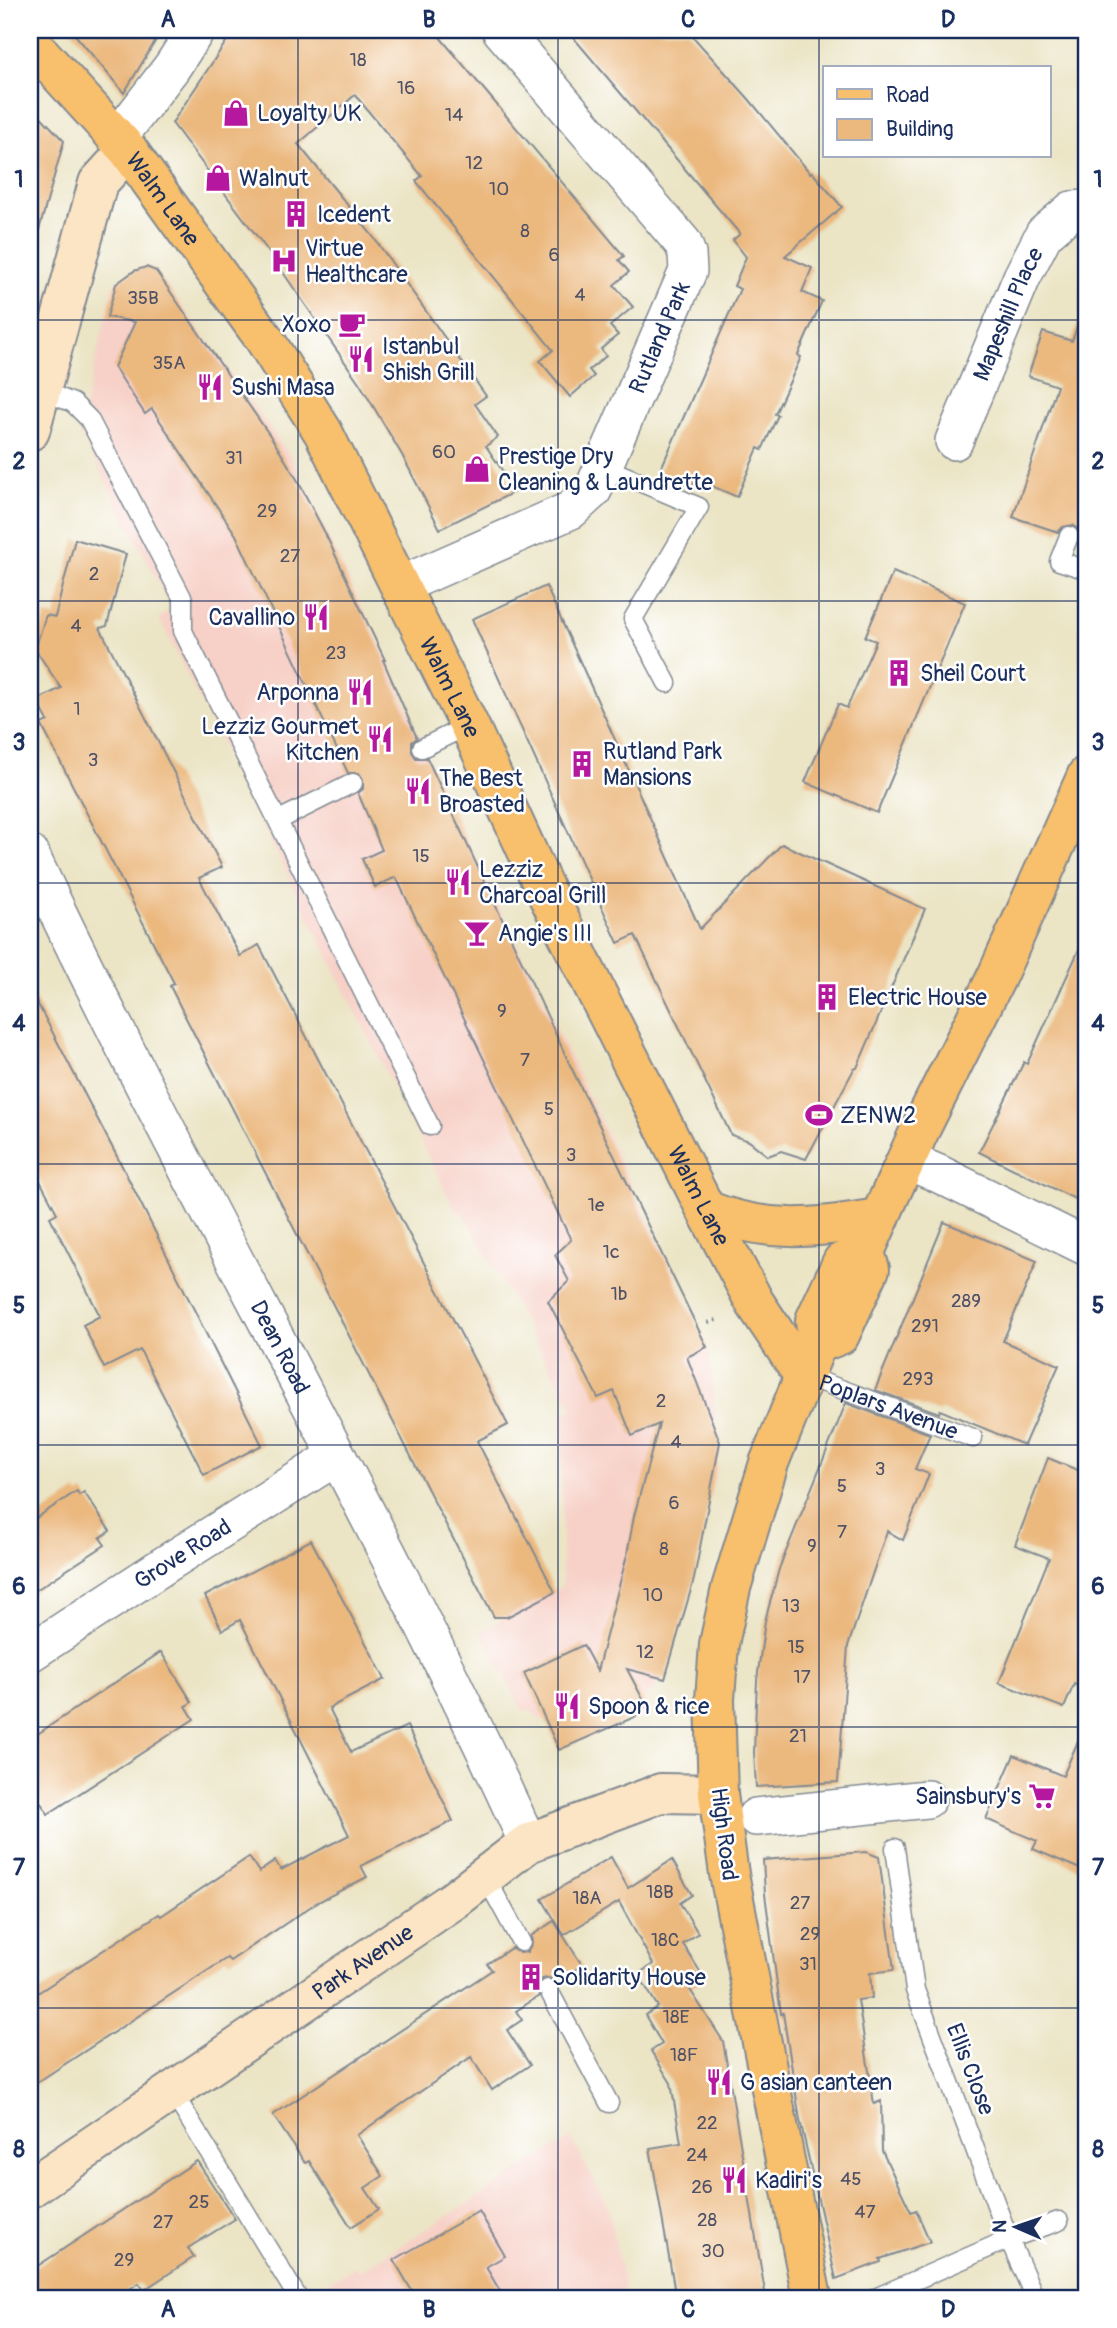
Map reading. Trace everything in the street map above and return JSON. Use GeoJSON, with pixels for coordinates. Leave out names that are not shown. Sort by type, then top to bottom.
{"type":"FeatureCollection","features":[{"type":"Feature","properties":{"kind":"main road","name":"Walm Lane"},"geometry":{"type":"LineString","coordinates":[[30,42],[123,145],[265,340],[323,432],[470,725],[546,892],[706,1210],[755,1303],[810,1359]]}},
{"type":"Feature","properties":{"kind":"main road"},"geometry":{"type":"LineString","coordinates":[[706,1210],[732,1220],[771,1228],[817,1228],[873,1235],[906,1160],[1001,967],[1076,826],[1087,775]]}},
{"type":"Feature","properties":{"kind":"main road","name":"High Road"},"geometry":{"type":"LineString","coordinates":[[811,2298],[729,1874],[718,1794],[715,1699],[719,1644],[731,1588],[763,1482],[810,1359],[815,1320],[842,1262],[873,1235]]}},
{"type":"Feature","properties":{"kind":"street"},"geometry":{"type":"LineString","coordinates":[[30,431],[98,183],[196,30]]}},
{"type":"Feature","properties":{"kind":"street","name":"Rutland Park"},"geometry":{"type":"LineString","coordinates":[[401,585],[571,510],[593,490],[688,271],[683,243],[501,30]]}},
{"type":"Feature","properties":{"kind":"street","name":"Mapeshill Place"},"geometry":{"type":"LineString","coordinates":[[954,442],[1022,276],[1044,234],[1072,211],[1087,209]]}},
{"type":"Feature","properties":{"kind":"street","name":"Dean Road"},"geometry":{"type":"LineString","coordinates":[[30,854],[86,974],[379,1535],[528,1843]]}},
{"type":"Feature","properties":{"kind":"street"},"geometry":{"type":"LineString","coordinates":[[906,1160],[1087,1247]]}},
{"type":"Feature","properties":{"kind":"street","name":"Grove Road"},"geometry":{"type":"LineString","coordinates":[[30,1653],[337,1456]]}},
{"type":"Feature","properties":{"kind":"street","name":"Park Avenue"},"geometry":{"type":"LineString","coordinates":[[30,2188],[454,1900],[528,1843],[661,1793],[718,1794]]}},
{"type":"Feature","properties":{"kind":"street"},"geometry":{"type":"LineString","coordinates":[[756,1817],[927,1799]]}},
{"type":"Feature","properties":{"kind":"lane"},"geometry":{"type":"LineString","coordinates":[[41,390],[73,403],[89,419],[183,599],[183,631],[430,1126]]}},
{"type":"Feature","properties":{"kind":"lane"},"geometry":{"type":"LineString","coordinates":[[604,467],[699,507],[633,619],[667,683]]}},
{"type":"Feature","properties":{"kind":"lane"},"geometry":{"type":"LineString","coordinates":[[1069,536],[1059,561],[1087,570]]}},
{"type":"Feature","properties":{"kind":"lane"},"geometry":{"type":"LineString","coordinates":[[422,748],[470,725]]}},
{"type":"Feature","properties":{"kind":"lane"},"geometry":{"type":"LineString","coordinates":[[279,820],[353,783]]}},
{"type":"Feature","properties":{"kind":"lane","name":"Poplars Avenue"},"geometry":{"type":"LineString","coordinates":[[810,1359],[973,1438]]}},
{"type":"Feature","properties":{"kind":"lane","name":"Ellis Close"},"geometry":{"type":"LineString","coordinates":[[895,1848],[915,1990],[1009,2239],[1035,2298]]}},
{"type":"Feature","properties":{"kind":"lane"},"geometry":{"type":"LineString","coordinates":[[485,1876],[522,1942]]}},
{"type":"Feature","properties":{"kind":"lane"},"geometry":{"type":"LineString","coordinates":[[548,1989],[609,2104]]}},
{"type":"Feature","properties":{"kind":"lane"},"geometry":{"type":"LineString","coordinates":[[172,2091],[298,2298]]}},
{"type":"Feature","properties":{"kind":"lane"},"geometry":{"type":"LineString","coordinates":[[875,2298],[1009,2239],[1059,2221]]}},
{"type":"Feature","properties":{"kind":"path"},"geometry":{"type":"LineString","coordinates":[[708,1323],[720,1318]]}},
{"type":"Feature","properties":{"kind":"shaded area"},"geometry":{"type":"Polygon","coordinates":[[[145,265],[155,269],[290,456],[389,665],[430,763],[708,1347],[720,1450],[713,1464],[718,1466],[662,1674],[652,1691],[638,1706],[540,1719],[531,1711],[523,1711],[481,1631],[562,1587],[562,1415],[573,1409],[463,1212],[457,1214],[159,618],[172,608],[79,431],[114,283],[145,265]]]}},
{"type":"Feature","properties":{"kind":"shaded area"},"geometry":{"type":"Polygon","coordinates":[[[571,2138],[608,2207],[626,2298],[302,2298],[356,2266],[360,2271],[571,2138]]]}},
{"type":"Feature","properties":{"kind":"building"},"geometry":{"type":"Polygon","coordinates":[[[71,30],[162,30],[124,93],[71,30]]]}},
{"type":"Feature","properties":{"kind":"building"},"geometry":{"type":"Polygon","coordinates":[[[234,30],[434,30],[624,256],[619,260],[629,272],[614,285],[633,307],[610,326],[618,335],[601,349],[606,356],[589,370],[594,376],[570,397],[540,361],[553,350],[416,181],[422,176],[355,95],[298,144],[372,235],[486,396],[475,404],[498,437],[486,446],[516,491],[440,529],[402,455],[360,384],[271,255],[172,123],[234,30]]]}},
{"type":"Feature","properties":{"kind":"building"},"geometry":{"type":"Polygon","coordinates":[[[567,30],[687,30],[842,207],[785,256],[812,268],[802,292],[822,301],[798,355],[801,357],[775,414],[778,415],[762,450],[758,448],[737,497],[696,479],[692,488],[659,473],[740,289],[734,286],[746,257],[733,240],[740,234],[567,30]]]}},
{"type":"Feature","properties":{"kind":"building"},"geometry":{"type":"Polygon","coordinates":[[[30,105],[64,141],[39,230],[30,228],[30,105]]]}},
{"type":"Feature","properties":{"kind":"building"},"geometry":{"type":"Polygon","coordinates":[[[146,267],[156,271],[273,440],[323,529],[385,660],[417,738],[412,742],[412,752],[416,758],[427,758],[571,1067],[707,1347],[687,1357],[720,1442],[694,1579],[665,1679],[627,1669],[646,1705],[637,1716],[559,1750],[524,1673],[583,1645],[597,1671],[659,1424],[632,1436],[614,1391],[598,1398],[548,1301],[569,1281],[555,1255],[571,1240],[396,877],[375,887],[362,859],[382,850],[358,793],[363,789],[363,779],[359,773],[348,773],[236,535],[152,409],[145,414],[114,367],[135,322],[107,317],[116,284],[134,271],[146,267]]]}},
{"type":"Feature","properties":{"kind":"building"},"geometry":{"type":"Polygon","coordinates":[[[1082,313],[1087,314],[1087,542],[1080,539],[1078,530],[1073,525],[1063,527],[1058,532],[1013,517],[1057,386],[1028,376],[1043,332],[1072,341],[1082,313]]]}},
{"type":"Feature","properties":{"kind":"building"},"geometry":{"type":"Polygon","coordinates":[[[75,539],[126,554],[107,626],[100,628],[222,867],[199,878],[240,956],[259,945],[508,1425],[477,1441],[555,1592],[507,1617],[494,1617],[460,1552],[187,1020],[170,986],[174,983],[41,724],[48,721],[37,700],[61,688],[35,649],[46,615],[55,617],[75,539]]]}},
{"type":"Feature","properties":{"kind":"building","name":"Sheil Court"},"geometry":{"type":"Polygon","coordinates":[[[893,572],[965,603],[877,813],[805,782],[838,704],[847,708],[876,641],[865,637],[893,572]]]}},
{"type":"Feature","properties":{"kind":"building"},"geometry":{"type":"Polygon","coordinates":[[[546,586],[700,929],[782,844],[925,909],[857,1068],[854,1069],[806,1159],[781,1151],[768,1156],[749,1141],[731,1135],[635,935],[618,943],[472,619],[546,586]]]}},
{"type":"Feature","properties":{"kind":"building"},"geometry":{"type":"Polygon","coordinates":[[[1087,932],[1087,1205],[979,1152],[1024,1062],[1027,1064],[1087,932]]]}},
{"type":"Feature","properties":{"kind":"building"},"geometry":{"type":"Polygon","coordinates":[[[30,989],[262,1445],[204,1475],[140,1350],[104,1368],[83,1325],[100,1316],[50,1217],[57,1213],[30,1162],[30,989]]]}},
{"type":"Feature","properties":{"kind":"building"},"geometry":{"type":"Polygon","coordinates":[[[944,1222],[1037,1261],[1003,1341],[1059,1365],[1024,1445],[940,1410],[939,1413],[875,1390],[944,1222]]]}},
{"type":"Feature","properties":{"kind":"building"},"geometry":{"type":"Polygon","coordinates":[[[846,1403],[930,1434],[915,1469],[929,1474],[903,1540],[887,1531],[848,1646],[838,1782],[756,1787],[754,1752],[757,1680],[765,1621],[779,1569],[846,1403]]]}},
{"type":"Feature","properties":{"kind":"building"},"geometry":{"type":"Polygon","coordinates":[[[1048,1458],[1087,1474],[1087,1690],[1074,1684],[1064,1708],[999,1683],[1049,1558],[1015,1545],[1048,1458]]]}},
{"type":"Feature","properties":{"kind":"building"},"geometry":{"type":"Polygon","coordinates":[[[77,1491],[79,1495],[84,1492],[110,1531],[100,1538],[105,1545],[30,1594],[30,1522],[77,1491]]]}},
{"type":"Feature","properties":{"kind":"building"},"geometry":{"type":"Polygon","coordinates":[[[311,1540],[385,1679],[329,1708],[351,1752],[407,1726],[453,1821],[361,1866],[367,1877],[316,1903],[230,1961],[227,1958],[30,2087],[30,1998],[249,1857],[259,1872],[275,1861],[281,1870],[349,1835],[240,1620],[222,1630],[205,1596],[311,1540]]]}},
{"type":"Feature","properties":{"kind":"building"},"geometry":{"type":"Polygon","coordinates":[[[161,1652],[192,1702],[186,1706],[194,1719],[48,1814],[30,1786],[30,1739],[161,1652]]]}},
{"type":"Feature","properties":{"kind":"building","name":"Sainsbury's"},"geometry":{"type":"Polygon","coordinates":[[[1087,1720],[1087,1872],[1033,1849],[1037,1841],[986,1819],[1014,1755],[1063,1776],[1087,1720]]]}},
{"type":"Feature","properties":{"kind":"building"},"geometry":{"type":"Polygon","coordinates":[[[866,1852],[879,1857],[894,1970],[870,1973],[872,1998],[858,2000],[874,2104],[881,2101],[882,2151],[911,2212],[916,2210],[930,2242],[880,2259],[881,2262],[836,2279],[800,2120],[783,2013],[781,2014],[763,1860],[866,1852]]]}},
{"type":"Feature","properties":{"kind":"building"},"geometry":{"type":"Polygon","coordinates":[[[611,1857],[628,1888],[672,1860],[692,1895],[680,1903],[698,1933],[683,1944],[704,1978],[689,1988],[723,2041],[766,2298],[676,2298],[650,2148],[681,2143],[671,2083],[651,2051],[662,2044],[645,2015],[658,2007],[638,1974],[653,1964],[619,1902],[564,1935],[542,1899],[611,1857]]]}},
{"type":"Feature","properties":{"kind":"building"},"geometry":{"type":"Polygon","coordinates":[[[554,1921],[582,1965],[557,1983],[549,1978],[542,1979],[537,1988],[539,1996],[516,2011],[522,2020],[507,2030],[530,2065],[492,2090],[471,2057],[357,2135],[383,2176],[365,2188],[379,2209],[351,2227],[309,2161],[305,2163],[273,2115],[492,1970],[487,1964],[511,1948],[520,1953],[527,1952],[532,1943],[531,1936],[554,1921]]]}},
{"type":"Feature","properties":{"kind":"building"},"geometry":{"type":"Polygon","coordinates":[[[197,2161],[235,2219],[188,2248],[194,2257],[144,2290],[139,2283],[115,2298],[30,2298],[30,2271],[197,2161]]]}},
{"type":"Feature","properties":{"kind":"building"},"geometry":{"type":"Polygon","coordinates":[[[479,2211],[505,2256],[486,2267],[504,2298],[416,2298],[394,2260],[479,2211]]]}},
{"type":"Feature","properties":{"kind":"place","name":"Loyalty UK"},"geometry":{"type":"Point","coordinates":[236,113]}},
{"type":"Feature","properties":{"kind":"place","name":"Walnut"},"geometry":{"type":"Point","coordinates":[218,178]}},
{"type":"Feature","properties":{"kind":"place","name":"Icedent"},"geometry":{"type":"Point","coordinates":[296,214]}},
{"type":"Feature","properties":{"kind":"place","name":"Virtue Healthcare"},"geometry":{"type":"Point","coordinates":[284,261]}},
{"type":"Feature","properties":{"kind":"place","name":"Xoxo"},"geometry":{"type":"Point","coordinates":[352,324]}},
{"type":"Feature","properties":{"kind":"place","name":"Istanbul Shish Grill"},"geometry":{"type":"Point","coordinates":[361,359]}},
{"type":"Feature","properties":{"kind":"place","name":"Sushi Masa"},"geometry":{"type":"Point","coordinates":[210,387]}},
{"type":"Feature","properties":{"kind":"place","name":"Prestige Dry Cleaning & Laundrette"},"geometry":{"type":"Point","coordinates":[477,469]}},
{"type":"Feature","properties":{"kind":"place","name":"Cavallino"},"geometry":{"type":"Point","coordinates":[316,617]}},
{"type":"Feature","properties":{"kind":"place","name":"Sheil Court"},"geometry":{"type":"Point","coordinates":[899,673]}},
{"type":"Feature","properties":{"kind":"place","name":"Arponna"},"geometry":{"type":"Point","coordinates":[360,692]}},
{"type":"Feature","properties":{"kind":"place","name":"Lezziz Gourmet Kitchen"},"geometry":{"type":"Point","coordinates":[380,739]}},
{"type":"Feature","properties":{"kind":"place","name":"Rutland Park Mansions"},"geometry":{"type":"Point","coordinates":[582,764]}},
{"type":"Feature","properties":{"kind":"place","name":"The Best Broasted"},"geometry":{"type":"Point","coordinates":[418,791]}},
{"type":"Feature","properties":{"kind":"place","name":"Lezziz Charcoal Grill"},"geometry":{"type":"Point","coordinates":[458,882]}},
{"type":"Feature","properties":{"kind":"place","name":"Angie's III"},"geometry":{"type":"Point","coordinates":[477,933]}},
{"type":"Feature","properties":{"kind":"place","name":"Electric House"},"geometry":{"type":"Point","coordinates":[827,997]}},
{"type":"Feature","properties":{"kind":"place","name":"ZENW2"},"geometry":{"type":"Point","coordinates":[819,1115]}},
{"type":"Feature","properties":{"kind":"place","name":"Spoon & rice"},"geometry":{"type":"Point","coordinates":[567,1706]}},
{"type":"Feature","properties":{"kind":"place","name":"Sainsbury's"},"geometry":{"type":"Point","coordinates":[1042,1796]}},
{"type":"Feature","properties":{"kind":"place","name":"Solidarity House"},"geometry":{"type":"Point","coordinates":[531,1977]}},
{"type":"Feature","properties":{"kind":"place","name":"G asian canteen"},"geometry":{"type":"Point","coordinates":[719,2082]}},
{"type":"Feature","properties":{"kind":"place","name":"Kadiri's"},"geometry":{"type":"Point","coordinates":[734,2180]}}]}
